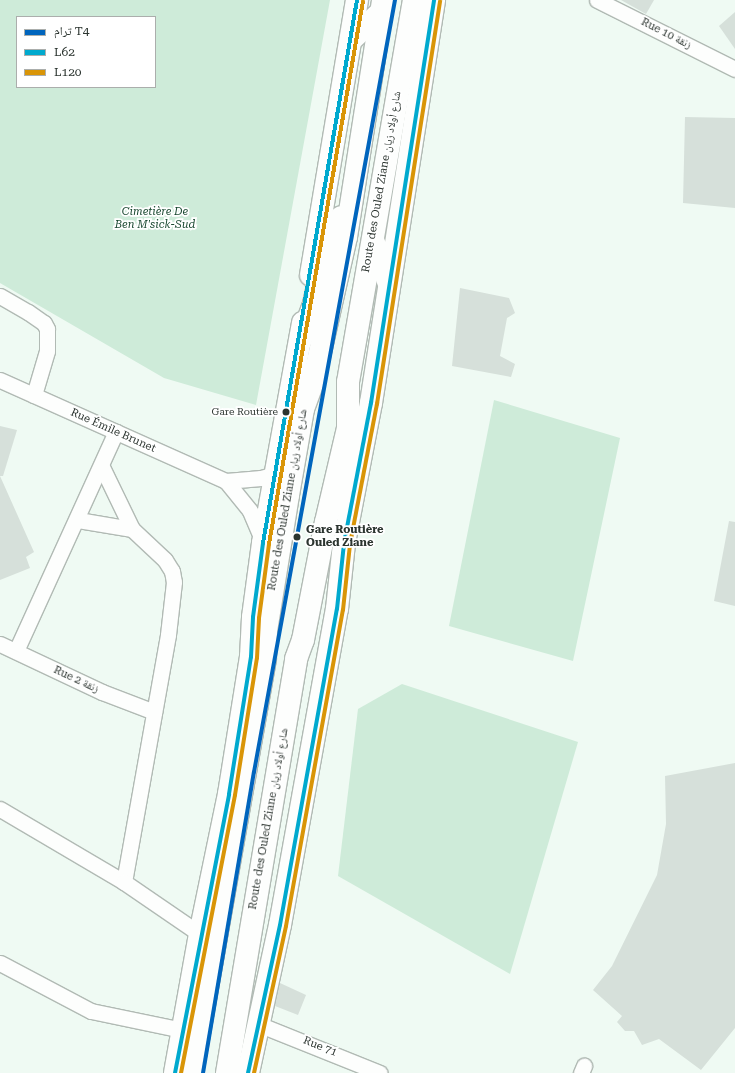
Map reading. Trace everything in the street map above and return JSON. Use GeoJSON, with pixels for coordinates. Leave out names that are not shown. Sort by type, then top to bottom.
{"type":"FeatureCollection","features":[{"type":"Feature","properties":{"kind":"main road"},"geometry":{"type":"LineString","coordinates":[[175,1073],[200,934],[230,786],[251,657],[259,624],[263,544],[300,342],[357,0]]}},
{"type":"Feature","properties":{"kind":"main road","name":"Route des Ouled Ziane شارع أولاد زيان"},"geometry":{"type":"LineString","coordinates":[[227,1073],[296,659],[303,640],[326,522],[348,428],[348,382],[414,0]]}},
{"type":"Feature","properties":{"kind":"main road"},"geometry":{"type":"LineString","coordinates":[[248,1073],[280,925],[337,608],[344,543],[371,403],[434,0]]}},
{"type":"Feature","properties":{"kind":"main road"},"geometry":{"type":"LineString","coordinates":[[350,40],[382,6]]}},
{"type":"Feature","properties":{"kind":"main road","name":"Route des Ouled Ziane شارع أولاد زيان"},"geometry":{"type":"LineString","coordinates":[[192,1073],[261,681],[259,624],[303,409],[314,380],[353,195],[382,6]]}},
{"type":"Feature","properties":{"kind":"main road"},"geometry":{"type":"LineString","coordinates":[[300,342],[314,304],[325,253],[353,195]]}},
{"type":"Feature","properties":{"kind":"main road"},"geometry":{"type":"LineString","coordinates":[[372,238],[389,284]]}},
{"type":"Feature","properties":{"kind":"street","name":"Rue 10 زنقة"},"geometry":{"type":"LineString","coordinates":[[598,0],[735,69]]}},
{"type":"Feature","properties":{"kind":"street"},"geometry":{"type":"LineString","coordinates":[[0,296],[44,323],[47,329],[48,351],[34,395]]}},
{"type":"Feature","properties":{"kind":"street","name":"Rue Émile Brunet"},"geometry":{"type":"LineString","coordinates":[[0,380],[226,481],[250,511],[257,523],[263,544]]}},
{"type":"Feature","properties":{"kind":"street"},"geometry":{"type":"LineString","coordinates":[[16,651],[78,520],[116,432]]}},
{"type":"Feature","properties":{"kind":"street"},"geometry":{"type":"LineString","coordinates":[[102,467],[132,529],[165,560],[172,571],[174,582],[168,635],[124,882]]}},
{"type":"Feature","properties":{"kind":"street","name":"Rue Émile Brunet"},"geometry":{"type":"LineString","coordinates":[[226,481],[261,478],[275,474]]}},
{"type":"Feature","properties":{"kind":"street"},"geometry":{"type":"LineString","coordinates":[[78,520],[132,529]]}},
{"type":"Feature","properties":{"kind":"street","name":"Rue 2 زنقة"},"geometry":{"type":"LineString","coordinates":[[0,644],[102,692],[154,712]]}},
{"type":"Feature","properties":{"kind":"street"},"geometry":{"type":"LineString","coordinates":[[0,809],[124,882],[200,934]]}},
{"type":"Feature","properties":{"kind":"street"},"geometry":{"type":"LineString","coordinates":[[0,963],[91,1011],[183,1030]]}},
{"type":"Feature","properties":{"kind":"street","name":"Rue 71"},"geometry":{"type":"LineString","coordinates":[[258,1024],[380,1073]]}},
{"type":"Feature","properties":{"kind":"green space","name":"Cimetière De Ben M'sick-Sud"},"geometry":{"type":"Polygon","coordinates":[[[0,0],[330,0],[256,405],[164,378],[0,283],[0,0]]]}},
{"type":"Feature","properties":{"kind":"green space"},"geometry":{"type":"Polygon","coordinates":[[[494,400],[620,438],[573,661],[449,626],[494,400]]]}},
{"type":"Feature","properties":{"kind":"green space"},"geometry":{"type":"Polygon","coordinates":[[[402,684],[578,742],[510,974],[338,876],[358,709],[402,684]]]}},
{"type":"Feature","properties":{"kind":"building"},"geometry":{"type":"Polygon","coordinates":[[[621,0],[654,0],[646,14],[621,0]]]}},
{"type":"Feature","properties":{"kind":"building"},"geometry":{"type":"Polygon","coordinates":[[[735,12],[735,49],[719,26],[735,12]]]}},
{"type":"Feature","properties":{"kind":"building"},"geometry":{"type":"Polygon","coordinates":[[[685,117],[735,118],[735,208],[683,203],[685,117]]]}},
{"type":"Feature","properties":{"kind":"building"},"geometry":{"type":"Polygon","coordinates":[[[460,288],[509,298],[515,313],[507,318],[500,356],[515,364],[511,377],[452,366],[460,288]]]}},
{"type":"Feature","properties":{"kind":"building"},"geometry":{"type":"Polygon","coordinates":[[[0,426],[17,430],[3,476],[0,476],[0,426]]]}},
{"type":"Feature","properties":{"kind":"building"},"geometry":{"type":"Polygon","coordinates":[[[0,476],[34,552],[26,557],[30,568],[0,580],[0,476]]]}},
{"type":"Feature","properties":{"kind":"building"},"geometry":{"type":"Polygon","coordinates":[[[729,521],[735,522],[735,606],[714,601],[729,521]]]}},
{"type":"Feature","properties":{"kind":"building"},"geometry":{"type":"Polygon","coordinates":[[[735,763],[735,1028],[701,1070],[659,1039],[642,1045],[634,1031],[625,1031],[617,1022],[622,1016],[593,990],[612,966],[657,875],[666,824],[665,776],[735,763]]]}},
{"type":"Feature","properties":{"kind":"building"},"geometry":{"type":"Polygon","coordinates":[[[280,983],[306,995],[298,1015],[275,1006],[280,983]]]}},
{"type":"Feature","properties":{"kind":"tram line","name":"T4"},"geometry":{"type":"LineString","coordinates":[[203,1073],[254,772],[395,0]]}},
{"type":"Feature","properties":{"kind":"transit line","name":"L62"},"geometry":{"type":"LineString","coordinates":[[175,1073],[229,794],[251,657],[253,617],[263,543],[357,0]]}},
{"type":"Feature","properties":{"kind":"transit line","name":"L62"},"geometry":{"type":"LineString","coordinates":[[248,1073],[280,925],[337,609],[344,543],[371,403],[434,0]]}},
{"type":"Feature","properties":{"kind":"transit line","name":"L120"},"geometry":{"type":"LineString","coordinates":[[181,1073],[235,795],[257,658],[259,618],[269,544],[363,1]]}},
{"type":"Feature","properties":{"kind":"transit line","name":"L120"},"geometry":{"type":"LineString","coordinates":[[254,1073],[286,926],[343,610],[350,544],[377,404],[440,1]]}},
{"type":"Feature","properties":{"kind":"place","name":"Gare Routière"},"geometry":{"type":"Point","coordinates":[286,412]}},
{"type":"Feature","properties":{"kind":"place","name":"Gare Routière Ouled Ziane"},"geometry":{"type":"Point","coordinates":[297,537]}}]}
